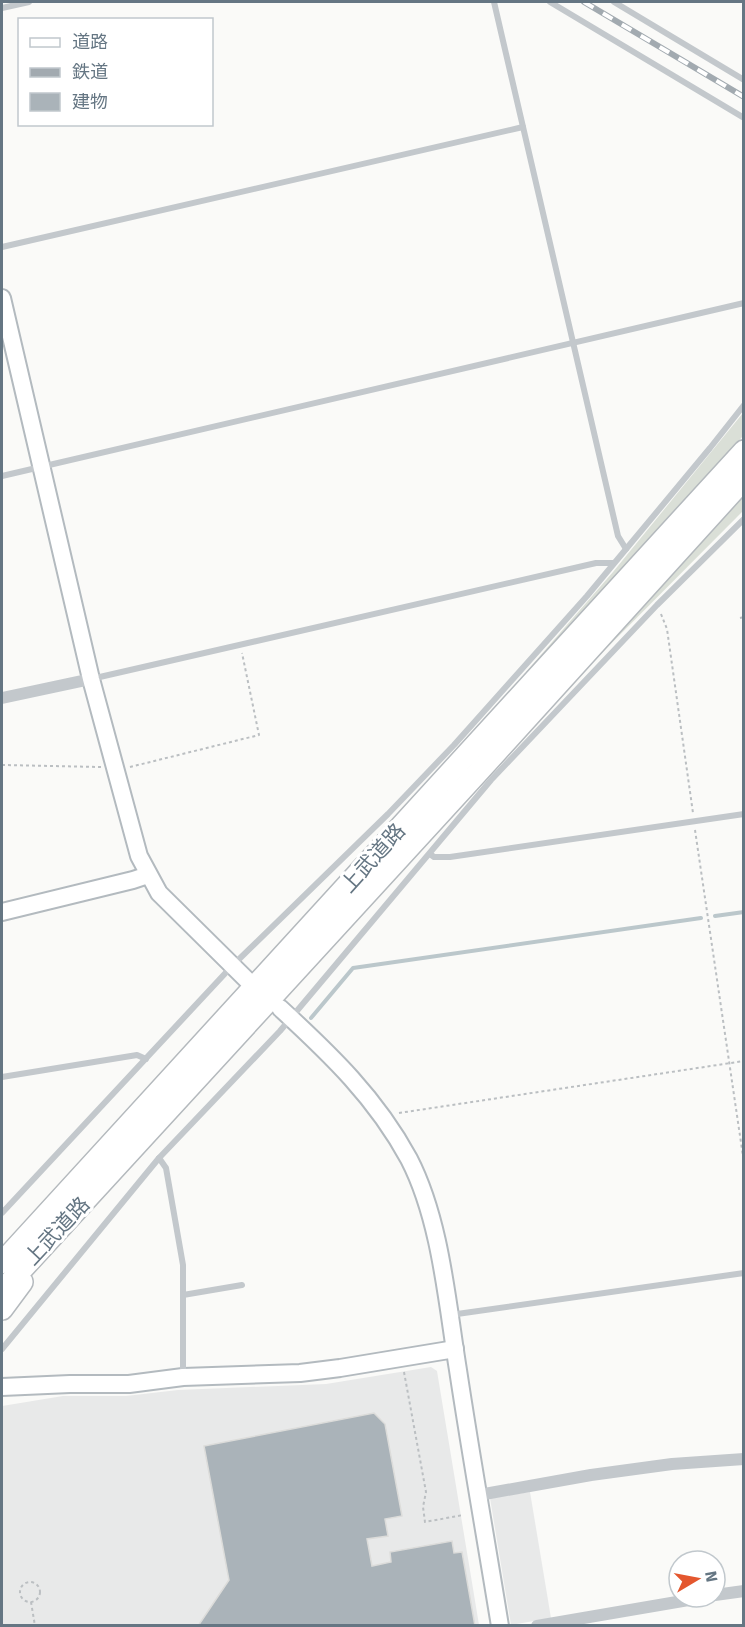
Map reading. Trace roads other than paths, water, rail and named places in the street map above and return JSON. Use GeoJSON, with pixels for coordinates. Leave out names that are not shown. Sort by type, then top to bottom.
{"type":"FeatureCollection","features":[{"type":"Feature","properties":{"kind":"highway","name":"上武道路"},"geometry":{"type":"LineString","coordinates":[[2,1291],[77,1210],[473,763],[744,451]]}},
{"type":"Feature","properties":{"kind":"highway","name":"上武道路"},"geometry":{"type":"LineString","coordinates":[[2,1263],[744,479]]}},
{"type":"Feature","properties":{"kind":"highway"},"geometry":{"type":"LineString","coordinates":[[2,1257],[55,1206]]}},
{"type":"Feature","properties":{"kind":"highway"},"geometry":{"type":"LineString","coordinates":[[2,1309],[77,1210]]}},
{"type":"Feature","properties":{"kind":"street"},"geometry":{"type":"LineString","coordinates":[[2,298],[91,679],[139,856],[159,893],[247,980]]}},
{"type":"Feature","properties":{"kind":"street"},"geometry":{"type":"LineString","coordinates":[[2,698],[91,679]]}},
{"type":"Feature","properties":{"kind":"street"},"geometry":{"type":"LineString","coordinates":[[2,912],[148,875]]}},
{"type":"Feature","properties":{"kind":"street"},"geometry":{"type":"LineString","coordinates":[[286,1013],[349,1074],[385,1118],[410,1161],[423,1193],[437,1250],[449,1315],[500,1626]]}},
{"type":"Feature","properties":{"kind":"street"},"geometry":{"type":"LineString","coordinates":[[2,1387],[70,1383],[129,1384],[183,1377],[309,1372],[455,1349]]}},
{"type":"Feature","properties":{"kind":"street"},"geometry":{"type":"LineString","coordinates":[[479,1495],[591,1475],[672,1464],[744,1459]]}},
{"type":"Feature","properties":{"kind":"street"},"geometry":{"type":"LineString","coordinates":[[727,1593],[744,1591]]}},
{"type":"Feature","properties":{"kind":"street"},"geometry":{"type":"LineString","coordinates":[[537,1626],[667,1604]]}},
{"type":"Feature","properties":{"kind":"lane"},"geometry":{"type":"LineString","coordinates":[[2,8],[29,2]]}},
{"type":"Feature","properties":{"kind":"lane"},"geometry":{"type":"LineString","coordinates":[[494,2],[618,536],[626,549]]}},
{"type":"Feature","properties":{"kind":"lane"},"geometry":{"type":"LineString","coordinates":[[550,2],[744,118]]}},
{"type":"Feature","properties":{"kind":"lane"},"geometry":{"type":"LineString","coordinates":[[614,2],[744,80]]}},
{"type":"Feature","properties":{"kind":"lane"},"geometry":{"type":"LineString","coordinates":[[2,247],[523,127]]}},
{"type":"Feature","properties":{"kind":"lane"},"geometry":{"type":"LineString","coordinates":[[2,476],[744,303]]}},
{"type":"Feature","properties":{"kind":"lane"},"geometry":{"type":"LineString","coordinates":[[2,1348],[159,1158],[430,854],[473,763],[614,563],[744,405]]}},
{"type":"Feature","properties":{"kind":"lane"},"geometry":{"type":"LineString","coordinates":[[2,1213],[232,966],[388,814],[473,763],[657,605],[744,519]]}},
{"type":"Feature","properties":{"kind":"lane"},"geometry":{"type":"LineString","coordinates":[[91,679],[596,563],[614,563]]}},
{"type":"Feature","properties":{"kind":"lane"},"geometry":{"type":"LineString","coordinates":[[430,854],[434,857],[450,857],[744,814]]}},
{"type":"Feature","properties":{"kind":"lane"},"geometry":{"type":"LineString","coordinates":[[2,1077],[136,1055],[146,1059]]}},
{"type":"Feature","properties":{"kind":"lane"},"geometry":{"type":"LineString","coordinates":[[159,1158],[166,1168],[182,1255],[183,1377]]}},
{"type":"Feature","properties":{"kind":"lane"},"geometry":{"type":"LineString","coordinates":[[449,1315],[744,1273]]}},
{"type":"Feature","properties":{"kind":"lane"},"geometry":{"type":"LineString","coordinates":[[183,1295],[242,1285]]}},
{"type":"Feature","properties":{"kind":"waterway"},"geometry":{"type":"LineString","coordinates":[[715,916],[744,912]]}},
{"type":"Feature","properties":{"kind":"waterway"},"geometry":{"type":"LineString","coordinates":[[311,1018],[353,968],[701,918]]}},
{"type":"Feature","properties":{"kind":"railway"},"geometry":{"type":"LineString","coordinates":[[584,2],[744,97]]}}]}
